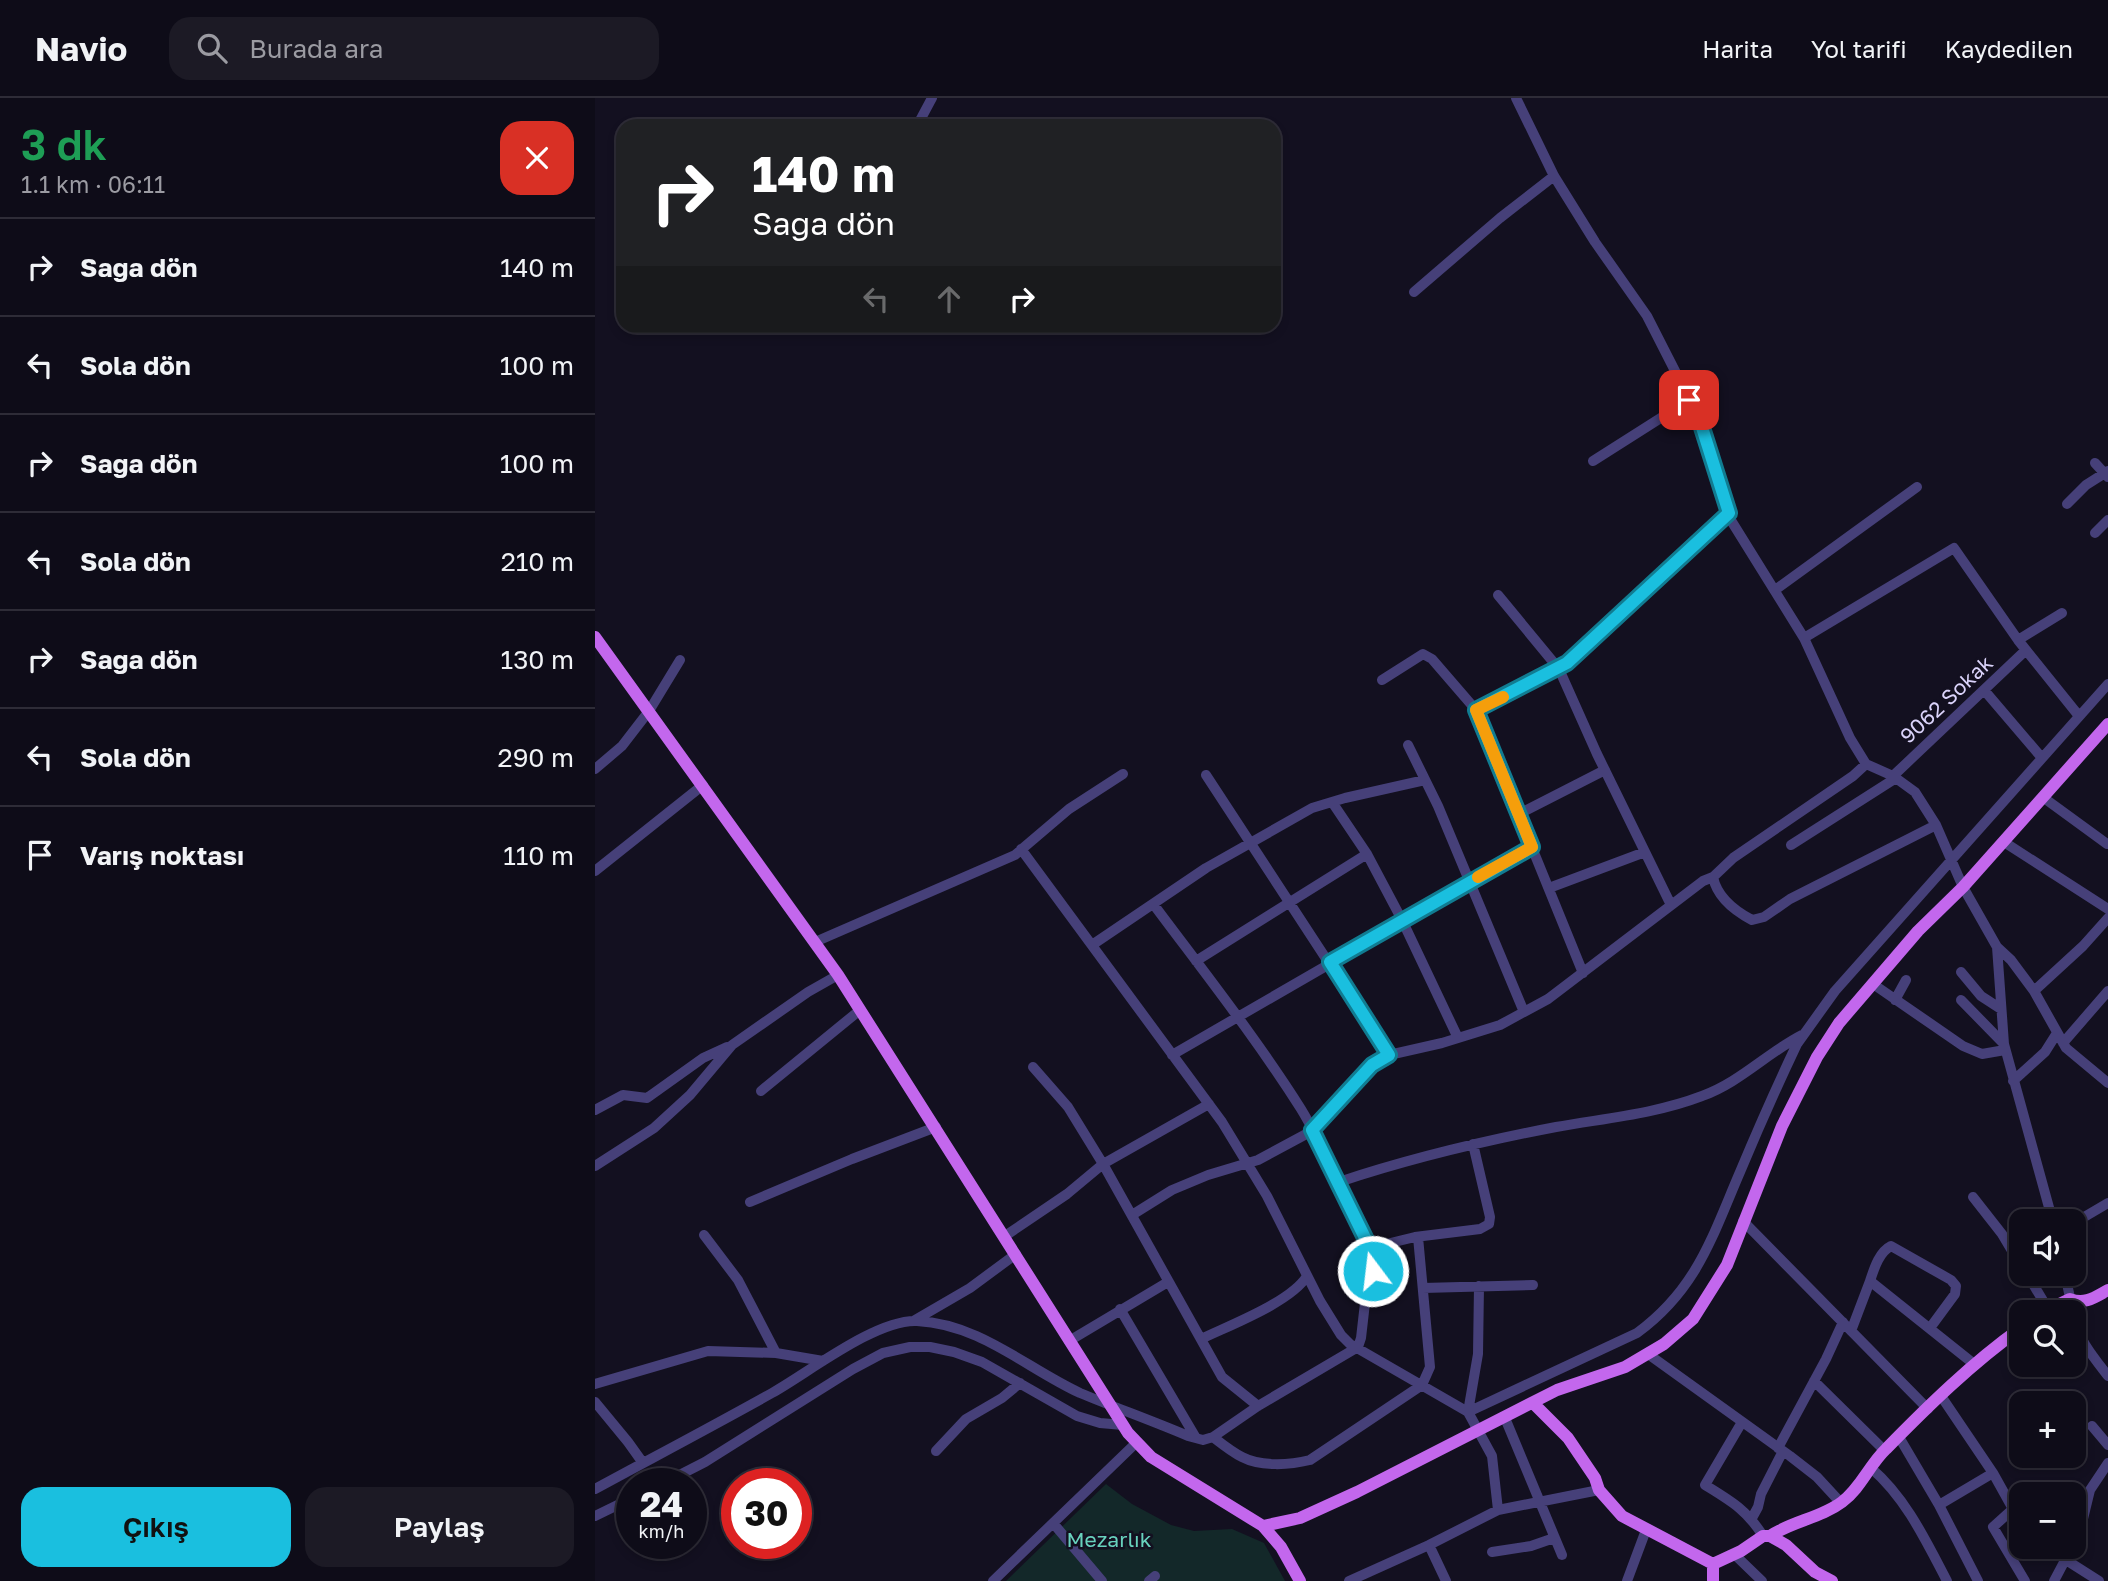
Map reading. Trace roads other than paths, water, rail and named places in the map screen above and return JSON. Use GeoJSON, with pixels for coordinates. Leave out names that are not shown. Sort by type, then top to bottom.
{"type":"FeatureCollection","features":[{"type":"Feature","properties":{"kind":"main road"},"geometry":{"type":"LineString","coordinates":[[595,637],[838,975],[1123,1425],[1151,1457],[1263,1526],[1281,1547],[1300,1581]]}},
{"type":"Feature","properties":{"kind":"main road"},"geometry":{"type":"LineString","coordinates":[[1263,1526],[1300,1518],[1557,1390],[1625,1367],[1664,1344],[1693,1319],[1727,1265],[1782,1126],[1839,1023],[1918,931],[1963,887],[2108,724]]}},
{"type":"Feature","properties":{"kind":"main road"},"geometry":{"type":"LineString","coordinates":[[2070,1299],[2077,1302],[2088,1301],[2108,1290]]}},
{"type":"Feature","properties":{"kind":"main road"},"geometry":{"type":"LineString","coordinates":[[1713,1564],[1785,1526],[1841,1503],[1854,1492],[1884,1450],[1974,1364],[2009,1337]]}},
{"type":"Feature","properties":{"kind":"main road"},"geometry":{"type":"LineString","coordinates":[[1533,1403],[1568,1438],[1595,1478],[1599,1490],[1622,1516],[1713,1564]]}},
{"type":"Feature","properties":{"kind":"main road"},"geometry":{"type":"LineString","coordinates":[[1766,1536],[1786,1545],[1815,1572],[1832,1581]]}},
{"type":"Feature","properties":{"kind":"main road"},"geometry":{"type":"LineString","coordinates":[[1713,1564],[1713,1581]]}},
{"type":"Feature","properties":{"kind":"street"},"geometry":{"type":"LineString","coordinates":[[921,119],[932,98]]}},
{"type":"Feature","properties":{"kind":"street"},"geometry":{"type":"LineString","coordinates":[[1516,98],[1554,176],[1595,242],[1647,316],[1699,418],[1732,522],[1804,638],[1850,738],[1865,764],[1894,777],[1915,792],[1936,825],[1953,858],[1963,887],[1997,947],[2011,960],[2034,991],[2060,1038],[2108,1083]]}},
{"type":"Feature","properties":{"kind":"street"},"geometry":{"type":"LineString","coordinates":[[1414,292],[1500,218],[1554,176]]}},
{"type":"Feature","properties":{"kind":"street"},"geometry":{"type":"LineString","coordinates":[[1593,461],[1689,400]]}},
{"type":"Feature","properties":{"kind":"street"},"geometry":{"type":"LineString","coordinates":[[2067,504],[2086,485],[2107,474],[2095,463]]}},
{"type":"Feature","properties":{"kind":"street"},"geometry":{"type":"LineString","coordinates":[[1775,590],[1917,487]]}},
{"type":"Feature","properties":{"kind":"street"},"geometry":{"type":"LineString","coordinates":[[1476,710],[1567,663],[1729,513]]}},
{"type":"Feature","properties":{"kind":"street"},"geometry":{"type":"LineString","coordinates":[[2095,533],[2108,520]]}},
{"type":"Feature","properties":{"kind":"street"},"geometry":{"type":"LineString","coordinates":[[1804,638],[1954,548],[2018,640],[2079,716]]}},
{"type":"Feature","properties":{"kind":"street"},"geometry":{"type":"LineString","coordinates":[[1498,595],[1559,669],[1671,905]]}},
{"type":"Feature","properties":{"kind":"street"},"geometry":{"type":"LineString","coordinates":[[2018,640],[2062,613]]}},
{"type":"Feature","properties":{"kind":"street","name":"9062 Sokak"},"geometry":{"type":"LineString","coordinates":[[1791,845],[1894,777],[2026,650]]}},
{"type":"Feature","properties":{"kind":"street"},"geometry":{"type":"LineString","coordinates":[[1382,680],[1423,654],[1432,659],[1476,710],[1583,973]]}},
{"type":"Feature","properties":{"kind":"street"},"geometry":{"type":"LineString","coordinates":[[595,769],[622,746],[649,711],[680,660]]}},
{"type":"Feature","properties":{"kind":"street"},"geometry":{"type":"LineString","coordinates":[[1468,1412],[1637,1333],[1656,1319],[1672,1302],[1692,1277],[1711,1240],[1774,1094],[1803,1035],[1835,991],[2108,684]]}},
{"type":"Feature","properties":{"kind":"street"},"geometry":{"type":"LineString","coordinates":[[1984,690],[2042,758]]}},
{"type":"Feature","properties":{"kind":"street"},"geometry":{"type":"LineString","coordinates":[[1408,745],[1470,882],[1524,1012]]}},
{"type":"Feature","properties":{"kind":"street"},"geometry":{"type":"LineString","coordinates":[[1132,1215],[1172,1190],[1208,1175],[1258,1160],[1312,1130],[1372,1065],[1389,1055],[1500,1025],[1548,999],[1703,881],[1713,877],[1733,858],[1853,776],[1865,764]]}},
{"type":"Feature","properties":{"kind":"street"},"geometry":{"type":"LineString","coordinates":[[1519,814],[1605,769]]}},
{"type":"Feature","properties":{"kind":"street"},"geometry":{"type":"LineString","coordinates":[[815,942],[988,867],[1021,849],[1069,809],[1123,774]]}},
{"type":"Feature","properties":{"kind":"street"},"geometry":{"type":"LineString","coordinates":[[1206,775],[1389,1055]]}},
{"type":"Feature","properties":{"kind":"street"},"geometry":{"type":"LineString","coordinates":[[1092,945],[1206,868],[1312,808],[1425,780]]}},
{"type":"Feature","properties":{"kind":"street"},"geometry":{"type":"LineString","coordinates":[[595,871],[703,785]]}},
{"type":"Feature","properties":{"kind":"street"},"geometry":{"type":"LineString","coordinates":[[2044,798],[2107,844]]}},
{"type":"Feature","properties":{"kind":"street"},"geometry":{"type":"LineString","coordinates":[[1332,802],[1367,854],[1402,920],[1458,1038]]}},
{"type":"Feature","properties":{"kind":"street"},"geometry":{"type":"LineString","coordinates":[[1713,877],[1713,883],[1736,912],[1752,920],[1764,917],[1790,899],[1936,825]]}},
{"type":"Feature","properties":{"kind":"street"},"geometry":{"type":"LineString","coordinates":[[2004,842],[2108,909]]}},
{"type":"Feature","properties":{"kind":"street"},"geometry":{"type":"LineString","coordinates":[[1172,1055],[1532,847]]}},
{"type":"Feature","properties":{"kind":"street"},"geometry":{"type":"LineString","coordinates":[[1021,849],[1209,1104],[1248,1162],[1341,1335],[1350,1344],[1468,1412],[1492,1456],[1498,1510]]}},
{"type":"Feature","properties":{"kind":"street"},"geometry":{"type":"LineString","coordinates":[[1549,888],[1645,852]]}},
{"type":"Feature","properties":{"kind":"street"},"geometry":{"type":"LineString","coordinates":[[1196,961],[1367,854]]}},
{"type":"Feature","properties":{"kind":"street"},"geometry":{"type":"LineString","coordinates":[[915,1320],[946,1325],[982,1338],[1079,1392],[1203,1440],[1213,1437],[1258,1406],[1358,1347],[1375,1261],[1370,1248],[1302,1110],[1154,905]]}},
{"type":"Feature","properties":{"kind":"street"},"geometry":{"type":"LineString","coordinates":[[2034,991],[2083,946],[2108,918]]}},
{"type":"Feature","properties":{"kind":"street"},"geometry":{"type":"LineString","coordinates":[[1997,947],[2005,1047],[2049,1209]]}},
{"type":"Feature","properties":{"kind":"street"},"geometry":{"type":"LineString","coordinates":[[1961,972],[1981,996],[2001,1009]]}},
{"type":"Feature","properties":{"kind":"street"},"geometry":{"type":"LineString","coordinates":[[595,1110],[623,1095],[647,1098],[703,1058],[732,1045],[808,992],[838,975]]}},
{"type":"Feature","properties":{"kind":"street"},"geometry":{"type":"LineString","coordinates":[[1895,1000],[1906,980]]}},
{"type":"Feature","properties":{"kind":"street"},"geometry":{"type":"LineString","coordinates":[[1873,984],[1963,1046],[1982,1054],[2005,1047]]}},
{"type":"Feature","properties":{"kind":"street"},"geometry":{"type":"LineString","coordinates":[[2013,1081],[2108,990]]}},
{"type":"Feature","properties":{"kind":"street"},"geometry":{"type":"LineString","coordinates":[[1961,1000],[2005,1047]]}},
{"type":"Feature","properties":{"kind":"street"},"geometry":{"type":"LineString","coordinates":[[761,1091],[860,1010]]}},
{"type":"Feature","properties":{"kind":"street"},"geometry":{"type":"LineString","coordinates":[[1339,1182],[1473,1144],[1660,1110],[1705,1096],[1732,1082],[1769,1054],[1803,1035]]}},
{"type":"Feature","properties":{"kind":"street"},"geometry":{"type":"LineString","coordinates":[[595,1166],[654,1128],[690,1095],[732,1045]]}},
{"type":"Feature","properties":{"kind":"street"},"geometry":{"type":"LineString","coordinates":[[1033,1067],[1079,1114],[1103,1164],[1222,1377],[1258,1406]]}},
{"type":"Feature","properties":{"kind":"street"},"geometry":{"type":"LineString","coordinates":[[1005,1236],[1067,1194],[1103,1164],[1209,1104]]}},
{"type":"Feature","properties":{"kind":"street"},"geometry":{"type":"LineString","coordinates":[[750,1202],[936,1127]]}},
{"type":"Feature","properties":{"kind":"street"},"geometry":{"type":"LineString","coordinates":[[1370,1248],[1418,1237],[1480,1229],[1489,1224],[1490,1217],[1473,1144]]}},
{"type":"Feature","properties":{"kind":"street"},"geometry":{"type":"LineString","coordinates":[[1973,1197],[2009,1246]]}},
{"type":"Feature","properties":{"kind":"street"},"geometry":{"type":"LineString","coordinates":[[2086,1216],[2108,1203]]}},
{"type":"Feature","properties":{"kind":"street"},"geometry":{"type":"LineString","coordinates":[[1743,1221],[1928,1409]]}},
{"type":"Feature","properties":{"kind":"street"},"geometry":{"type":"LineString","coordinates":[[704,1235],[738,1280],[776,1353]]}},
{"type":"Feature","properties":{"kind":"street"},"geometry":{"type":"LineString","coordinates":[[1213,1437],[1241,1457],[1254,1462],[1294,1464],[1310,1460],[1422,1385],[1430,1367],[1418,1237]]}},
{"type":"Feature","properties":{"kind":"street"},"geometry":{"type":"LineString","coordinates":[[1752,1518],[1814,1381],[1847,1327],[1886,1248],[1891,1246],[1951,1280],[1955,1286],[1955,1294],[1930,1328]]}},
{"type":"Feature","properties":{"kind":"street"},"geometry":{"type":"LineString","coordinates":[[595,1489],[783,1387],[870,1334],[915,1320],[970,1289],[1016,1254]]}},
{"type":"Feature","properties":{"kind":"street"},"geometry":{"type":"LineString","coordinates":[[1201,1339],[1262,1310],[1301,1285],[1307,1276]]}},
{"type":"Feature","properties":{"kind":"street"},"geometry":{"type":"LineString","coordinates":[[1870,1281],[1974,1364]]}},
{"type":"Feature","properties":{"kind":"street"},"geometry":{"type":"LineString","coordinates":[[1069,1341],[1168,1282]]}},
{"type":"Feature","properties":{"kind":"street"},"geometry":{"type":"LineString","coordinates":[[1423,1288],[1533,1285]]}},
{"type":"Feature","properties":{"kind":"street"},"geometry":{"type":"LineString","coordinates":[[1468,1412],[1478,1354],[1479,1286]]}},
{"type":"Feature","properties":{"kind":"street"},"geometry":{"type":"LineString","coordinates":[[2067,1286],[2070,1299]]}},
{"type":"Feature","properties":{"kind":"street"},"geometry":{"type":"LineString","coordinates":[[1120,1309],[1196,1438]]}},
{"type":"Feature","properties":{"kind":"street"},"geometry":{"type":"LineString","coordinates":[[2086,1344],[2108,1376]]}},
{"type":"Feature","properties":{"kind":"street"},"geometry":{"type":"LineString","coordinates":[[693,1468],[853,1369],[883,1353],[910,1347],[954,1352],[982,1362],[1077,1416],[1100,1423],[1123,1425]]}},
{"type":"Feature","properties":{"kind":"street"},"geometry":{"type":"LineString","coordinates":[[595,1384],[708,1351],[776,1353],[823,1361]]}},
{"type":"Feature","properties":{"kind":"street"},"geometry":{"type":"LineString","coordinates":[[1648,1354],[1781,1449],[1817,1477],[1841,1503]]}},
{"type":"Feature","properties":{"kind":"street"},"geometry":{"type":"LineString","coordinates":[[1814,1381],[1884,1450]]}},
{"type":"Feature","properties":{"kind":"street"},"geometry":{"type":"LineString","coordinates":[[936,1451],[966,1419],[1002,1398],[1020,1383]]}},
{"type":"Feature","properties":{"kind":"street"},"geometry":{"type":"LineString","coordinates":[[1941,1396],[1993,1473],[2013,1509],[1993,1527],[2025,1581]]}},
{"type":"Feature","properties":{"kind":"street"},"geometry":{"type":"LineString","coordinates":[[595,1402],[643,1463]]}},
{"type":"Feature","properties":{"kind":"street"},"geometry":{"type":"LineString","coordinates":[[1504,1418],[1562,1555]]}},
{"type":"Feature","properties":{"kind":"street"},"geometry":{"type":"LineString","coordinates":[[1742,1422],[1705,1485],[1740,1507],[1766,1536]]}},
{"type":"Feature","properties":{"kind":"street"},"geometry":{"type":"LineString","coordinates":[[2092,1426],[2108,1445]]}},
{"type":"Feature","properties":{"kind":"street"},"geometry":{"type":"LineString","coordinates":[[1899,1437],[1939,1505],[1978,1581]]}},
{"type":"Feature","properties":{"kind":"street"},"geometry":{"type":"LineString","coordinates":[[993,1581],[1137,1441]]}},
{"type":"Feature","properties":{"kind":"street"},"geometry":{"type":"LineString","coordinates":[[2086,1506],[2090,1490],[2108,1464]]}},
{"type":"Feature","properties":{"kind":"street"},"geometry":{"type":"LineString","coordinates":[[1871,1468],[1888,1483],[1910,1514],[1947,1581]]}},
{"type":"Feature","properties":{"kind":"street"},"geometry":{"type":"LineString","coordinates":[[1939,1505],[1993,1473]]}},
{"type":"Feature","properties":{"kind":"street"},"geometry":{"type":"LineString","coordinates":[[1349,1581],[1498,1510],[1599,1490]]}},
{"type":"Feature","properties":{"kind":"street"},"geometry":{"type":"LineString","coordinates":[[595,1516],[616,1506]]}},
{"type":"Feature","properties":{"kind":"street"},"geometry":{"type":"LineString","coordinates":[[1053,1522],[1102,1581]]}},
{"type":"Feature","properties":{"kind":"street"},"geometry":{"type":"LineString","coordinates":[[1627,1581],[1646,1530]]}},
{"type":"Feature","properties":{"kind":"street"},"geometry":{"type":"LineString","coordinates":[[1492,1552],[1531,1546],[1554,1538]]}},
{"type":"Feature","properties":{"kind":"street"},"geometry":{"type":"LineString","coordinates":[[1429,1545],[1446,1581]]}},
{"type":"Feature","properties":{"kind":"street"},"geometry":{"type":"LineString","coordinates":[[1734,1555],[1762,1581]]}},
{"type":"Feature","properties":{"kind":"street"},"geometry":{"type":"LineString","coordinates":[[2055,1581],[2066,1560],[2099,1581]]}},
{"type":"Feature","properties":{"kind":"park label","name":"Mezarlık"},"geometry":{"type":"Point","coordinates":[1109,1539]}}]}
